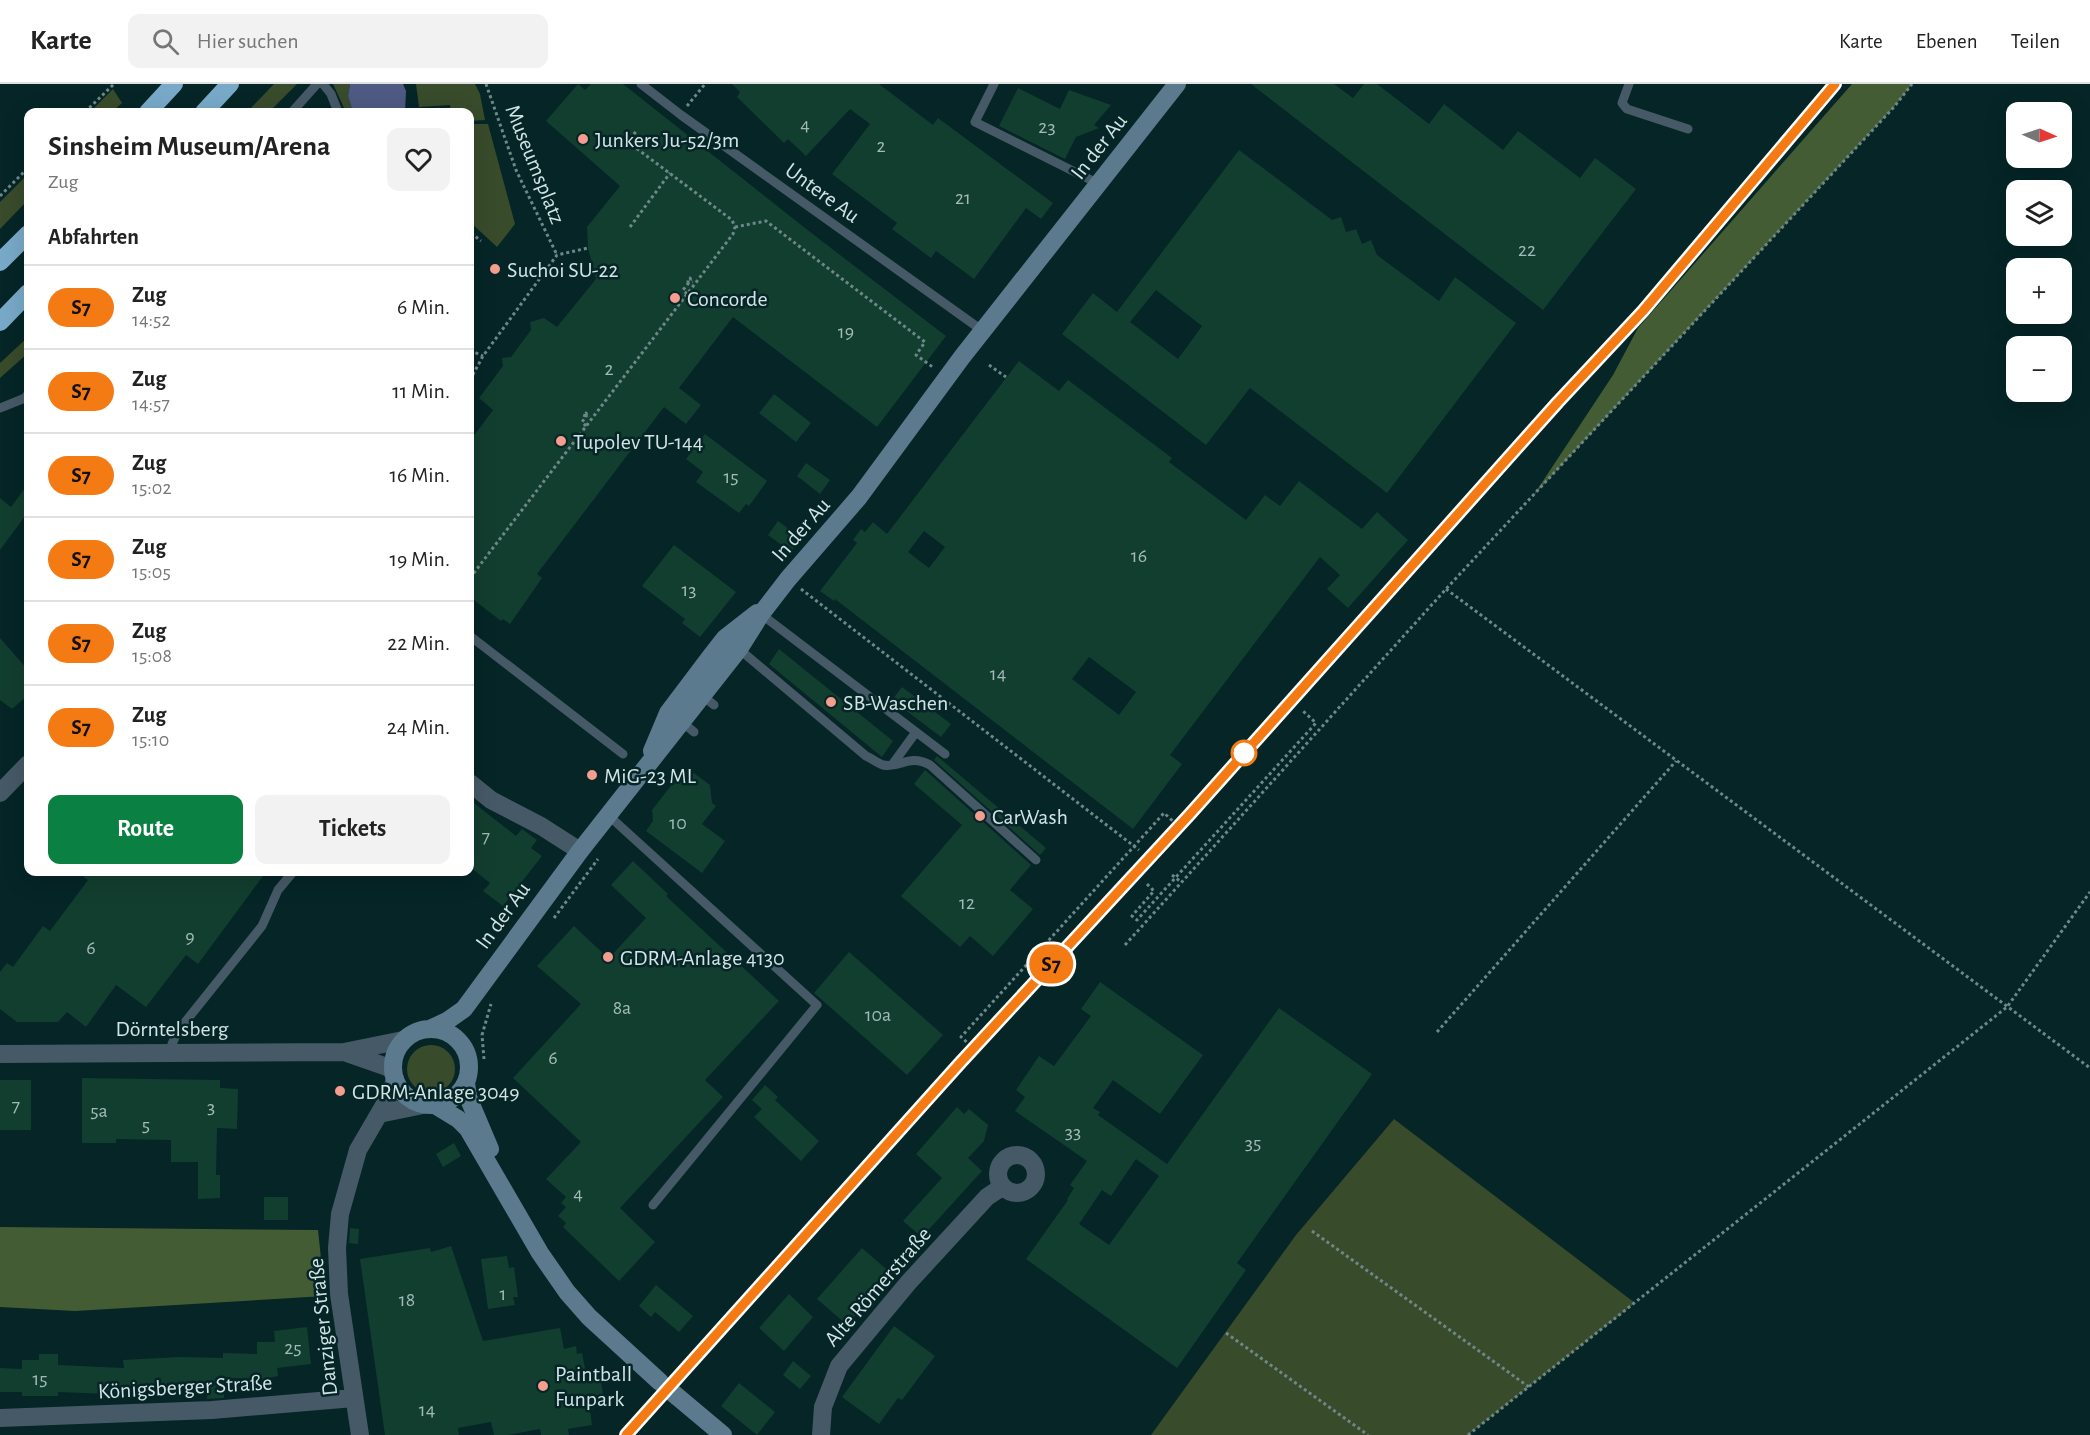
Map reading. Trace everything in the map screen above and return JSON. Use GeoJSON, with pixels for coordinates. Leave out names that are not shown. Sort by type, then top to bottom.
{"type":"FeatureCollection","features":[{"type":"Feature","properties":{"kind":"highway"},"geometry":{"type":"LineString","coordinates":[[152,108],[174,84]]}},
{"type":"Feature","properties":{"kind":"highway"},"geometry":{"type":"LineString","coordinates":[[208,108],[230,84]]}},
{"type":"Feature","properties":{"kind":"highway"},"geometry":{"type":"LineString","coordinates":[[0,262],[24,238]]}},
{"type":"Feature","properties":{"kind":"highway"},"geometry":{"type":"LineString","coordinates":[[0,322],[24,297]]}},
{"type":"Feature","properties":{"kind":"street","name":"In der Au"},"geometry":{"type":"LineString","coordinates":[[432,1028],[464,1009],[579,851],[645,766],[688,727],[709,701],[764,610],[859,497],[983,331],[1177,84]]}},
{"type":"Feature","properties":{"kind":"street"},"geometry":{"type":"LineString","coordinates":[[645,766],[668,713],[711,656],[725,638],[764,610]]}},
{"type":"Feature","properties":{"kind":"street"},"geometry":{"type":"LineString","coordinates":[[0,792],[24,768]]}},
{"type":"Feature","properties":{"kind":"street"},"geometry":{"type":"LineString","coordinates":[[474,786],[497,803],[535,822],[579,851]]}},
{"type":"Feature","properties":{"kind":"street","name":"In der Au"},"geometry":{"type":"LineString","coordinates":[[459,1040],[459,1027],[464,1009]]}},
{"type":"Feature","properties":{"kind":"street"},"geometry":{"type":"LineString","coordinates":[[379,1113],[429,1105],[448,1102],[459,1094],[470,1072],[470,1060],[459,1040],[442,1029],[432,1028],[422,1029],[403,1040],[393,1060],[394,1075],[401,1091],[411,1100],[429,1105],[458,1119],[468,1130],[540,1253],[567,1292],[589,1317],[666,1388],[723,1435]]}},
{"type":"Feature","properties":{"kind":"street","name":"Dörntelsberg"},"geometry":{"type":"LineString","coordinates":[[0,1054],[344,1052],[403,1040]]}},
{"type":"Feature","properties":{"kind":"street","name":"Dörntelsberg"},"geometry":{"type":"LineString","coordinates":[[344,1052],[387,1066],[394,1075]]}},
{"type":"Feature","properties":{"kind":"street","name":"Danziger Straße"},"geometry":{"type":"LineString","coordinates":[[360,1435],[339,1294],[337,1248],[340,1214],[358,1150],[390,1095],[394,1075]]}},
{"type":"Feature","properties":{"kind":"street"},"geometry":{"type":"LineString","coordinates":[[466,1083],[468,1097],[496,1166],[500,1185]]}},
{"type":"Feature","properties":{"kind":"street","name":"Alte Römerstraße"},"geometry":{"type":"LineString","coordinates":[[821,1435],[823,1407],[839,1366],[908,1283],[987,1197],[1002,1187]]}},
{"type":"Feature","properties":{"kind":"street","name":"Königsberger Straße"},"geometry":{"type":"LineString","coordinates":[[0,1418],[19,1427],[354,1398]]}},
{"type":"Feature","properties":{"kind":"lane"},"geometry":{"type":"LineString","coordinates":[[296,108],[317,84]]}},
{"type":"Feature","properties":{"kind":"lane"},"geometry":{"type":"LineString","coordinates":[[323,84],[331,94],[336,108]]}},
{"type":"Feature","properties":{"kind":"lane","name":"Untere Au"},"geometry":{"type":"LineString","coordinates":[[641,84],[983,331]]}},
{"type":"Feature","properties":{"kind":"lane"},"geometry":{"type":"LineString","coordinates":[[994,84],[975,122],[1099,184]]}},
{"type":"Feature","properties":{"kind":"lane"},"geometry":{"type":"LineString","coordinates":[[1629,84],[1622,103],[1628,109],[1688,129]]}},
{"type":"Feature","properties":{"kind":"lane"},"geometry":{"type":"LineString","coordinates":[[0,408],[24,398]]}},
{"type":"Feature","properties":{"kind":"lane"},"geometry":{"type":"LineString","coordinates":[[764,610],[945,754]]}},
{"type":"Feature","properties":{"kind":"lane"},"geometry":{"type":"LineString","coordinates":[[474,639],[623,754]]}},
{"type":"Feature","properties":{"kind":"lane"},"geometry":{"type":"LineString","coordinates":[[739,650],[866,756],[883,765],[892,765],[912,759],[930,765],[1036,860]]}},
{"type":"Feature","properties":{"kind":"lane"},"geometry":{"type":"LineString","coordinates":[[892,765],[916,732]]}},
{"type":"Feature","properties":{"kind":"lane"},"geometry":{"type":"LineString","coordinates":[[608,815],[818,1005],[653,1205]]}},
{"type":"Feature","properties":{"kind":"lane"},"geometry":{"type":"LineString","coordinates":[[171,1052],[178,1031],[262,926],[278,890],[290,876]]}},
{"type":"Feature","properties":{"kind":"path"},"geometry":{"type":"LineString","coordinates":[[89,108],[114,84]]}},
{"type":"Feature","properties":{"kind":"path","name":"Museumsplatz"},"geometry":{"type":"LineString","coordinates":[[486,84],[516,170],[557,255]]}},
{"type":"Feature","properties":{"kind":"path"},"geometry":{"type":"LineString","coordinates":[[681,115],[705,84]]}},
{"type":"Feature","properties":{"kind":"path"},"geometry":{"type":"LineString","coordinates":[[1125,945],[1446,590],[1878,124],[1912,84]]}},
{"type":"Feature","properties":{"kind":"path"},"geometry":{"type":"LineString","coordinates":[[474,573],[733,234],[735,227],[732,220],[636,148],[636,134],[632,131]]}},
{"type":"Feature","properties":{"kind":"path"},"geometry":{"type":"LineString","coordinates":[[651,159],[651,166]]}},
{"type":"Feature","properties":{"kind":"path"},"geometry":{"type":"LineString","coordinates":[[0,196],[24,172]]}},
{"type":"Feature","properties":{"kind":"path"},"geometry":{"type":"LineString","coordinates":[[630,227],[670,174]]}},
{"type":"Feature","properties":{"kind":"path"},"geometry":{"type":"LineString","coordinates":[[735,227],[765,221],[926,341],[916,355],[936,370]]}},
{"type":"Feature","properties":{"kind":"path"},"geometry":{"type":"LineString","coordinates":[[474,235],[481,241]]}},
{"type":"Feature","properties":{"kind":"path","name":"Museumsplatz"},"geometry":{"type":"LineString","coordinates":[[474,373],[483,356],[557,255],[588,248]]}},
{"type":"Feature","properties":{"kind":"path"},"geometry":{"type":"LineString","coordinates":[[687,294],[683,290],[692,281]]}},
{"type":"Feature","properties":{"kind":"path"},"geometry":{"type":"LineString","coordinates":[[474,352],[483,356]]}},
{"type":"Feature","properties":{"kind":"path"},"geometry":{"type":"LineString","coordinates":[[989,365],[1006,377]]}},
{"type":"Feature","properties":{"kind":"path"},"geometry":{"type":"LineString","coordinates":[[586,426],[582,422],[588,416]]}},
{"type":"Feature","properties":{"kind":"path"},"geometry":{"type":"LineString","coordinates":[[788,579],[1139,850]]}},
{"type":"Feature","properties":{"kind":"path"},"geometry":{"type":"LineString","coordinates":[[1446,590],[2090,1068]]}},
{"type":"Feature","properties":{"kind":"path"},"geometry":{"type":"LineString","coordinates":[[1146,884],[1154,891],[1132,916],[1137,921],[1174,876],[1316,723],[1303,711]]}},
{"type":"Feature","properties":{"kind":"path"},"geometry":{"type":"LineString","coordinates":[[1437,1032],[1676,761]]}},
{"type":"Feature","properties":{"kind":"path"},"geometry":{"type":"LineString","coordinates":[[970,1046],[961,1037],[1164,813],[1174,822]]}},
{"type":"Feature","properties":{"kind":"path"},"geometry":{"type":"LineString","coordinates":[[1174,876],[1181,882]]}},
{"type":"Feature","properties":{"kind":"path"},"geometry":{"type":"LineString","coordinates":[[1468,1435],[2007,1007],[2090,892]]}},
{"type":"Feature","properties":{"kind":"path"},"geometry":{"type":"LineString","coordinates":[[1312,1231],[1529,1388]]}},
{"type":"Feature","properties":{"kind":"path"},"geometry":{"type":"LineString","coordinates":[[1226,1333],[1368,1435]]}},
{"type":"Feature","properties":{"kind":"green space"},"geometry":{"type":"Polygon","coordinates":[[[274,84],[297,84],[273,108],[251,108],[274,84]]]}},
{"type":"Feature","properties":{"kind":"green space"},"geometry":{"type":"Polygon","coordinates":[[[333,84],[350,84],[348,96],[352,108],[344,108],[333,84]]]}},
{"type":"Feature","properties":{"kind":"green space"},"geometry":{"type":"Polygon","coordinates":[[[416,84],[475,84],[480,94],[485,120],[474,121],[474,108],[450,108],[450,105],[419,107],[416,84]]]}},
{"type":"Feature","properties":{"kind":"green space"},"geometry":{"type":"Polygon","coordinates":[[[1852,84],[1912,84],[1894,107],[1533,496],[1613,375],[1638,328],[1852,84]]]}},
{"type":"Feature","properties":{"kind":"green space"},"geometry":{"type":"Polygon","coordinates":[[[113,89],[122,103],[116,108],[94,108],[113,89]]]}},
{"type":"Feature","properties":{"kind":"green space"},"geometry":{"type":"Polygon","coordinates":[[[474,124],[488,124],[515,224],[497,247],[474,226],[474,124]]]}},
{"type":"Feature","properties":{"kind":"green space"},"geometry":{"type":"Polygon","coordinates":[[[24,178],[24,204],[0,229],[0,202],[24,178]]]}},
{"type":"Feature","properties":{"kind":"green space"},"geometry":{"type":"Polygon","coordinates":[[[24,341],[24,357],[0,378],[0,363],[24,341]]]}},
{"type":"Feature","properties":{"kind":"green space"},"geometry":{"type":"Polygon","coordinates":[[[426,1045],[436,1045],[451,1055],[455,1069],[454,1078],[445,1089],[436,1093],[426,1093],[411,1083],[407,1074],[407,1064],[417,1049],[426,1045]]]}},
{"type":"Feature","properties":{"kind":"green space"},"geometry":{"type":"Polygon","coordinates":[[[1394,1119],[1635,1303],[1468,1435],[1151,1435],[1296,1235],[1394,1119]]]}},
{"type":"Feature","properties":{"kind":"green space"},"geometry":{"type":"Polygon","coordinates":[[[0,1227],[318,1230],[325,1296],[75,1311],[0,1307],[0,1227]]]}},
{"type":"Feature","properties":{"kind":"water"},"geometry":{"type":"Polygon","coordinates":[[[350,84],[403,84],[406,91],[405,108],[352,108],[348,96],[350,84]]]}},
{"type":"Feature","properties":{"kind":"building"},"geometry":{"type":"Polygon","coordinates":[[[578,84],[585,90],[591,84],[623,84],[946,336],[877,427],[733,317],[679,388],[701,405],[686,424],[664,407],[537,574],[542,578],[510,624],[503,619],[501,621],[474,600],[474,436],[493,410],[479,398],[503,366],[502,358],[511,357],[531,330],[530,322],[544,318],[557,327],[596,279],[588,248],[587,227],[620,186],[546,121],[578,84]]]}},
{"type":"Feature","properties":{"kind":"building"},"geometry":{"type":"Polygon","coordinates":[[[732,84],[879,84],[933,125],[938,118],[1053,203],[1041,219],[1026,208],[974,279],[936,251],[931,258],[892,229],[897,223],[832,174],[870,124],[850,109],[806,156],[788,139],[784,143],[737,97],[740,92],[732,84]]]}},
{"type":"Feature","properties":{"kind":"building"},"geometry":{"type":"Polygon","coordinates":[[[1251,84],[1334,84],[1353,98],[1364,84],[1377,84],[1429,124],[1444,104],[1503,150],[1518,131],[1580,178],[1595,158],[1636,189],[1543,310],[1251,84]]]}},
{"type":"Feature","properties":{"kind":"building"},"geometry":{"type":"Polygon","coordinates":[[[1018,88],[1060,109],[1069,90],[1111,105],[1094,125],[1099,128],[1076,137],[1065,159],[999,126],[1018,88]]]}},
{"type":"Feature","properties":{"kind":"building"},"geometry":{"type":"Polygon","coordinates":[[[1239,150],[1332,220],[1341,217],[1346,232],[1356,229],[1362,244],[1371,240],[1377,255],[1439,301],[1455,277],[1516,323],[1387,493],[1250,388],[1206,445],[1062,334],[1093,293],[1117,312],[1239,150]],[[1156,290],[1130,322],[1178,359],[1202,326],[1156,290]]]}},
{"type":"Feature","properties":{"kind":"building"},"geometry":{"type":"Polygon","coordinates":[[[1019,361],[1059,391],[1068,380],[1172,458],[1169,462],[1246,520],[1265,495],[1280,506],[1299,481],[1362,529],[1377,512],[1408,540],[1348,608],[1327,589],[1340,575],[1320,557],[1170,755],[1182,764],[1133,829],[835,599],[834,601],[820,591],[857,543],[853,540],[861,529],[865,532],[873,522],[887,534],[1019,361]],[[924,531],[908,552],[929,568],[945,547],[924,531]],[[1089,657],[1072,679],[1119,715],[1136,692],[1089,657]]]}},
{"type":"Feature","properties":{"kind":"building"},"geometry":{"type":"Polygon","coordinates":[[[774,394],[811,423],[796,442],[759,413],[774,394]]]}},
{"type":"Feature","properties":{"kind":"building"},"geometry":{"type":"Polygon","coordinates":[[[705,434],[767,481],[749,506],[746,504],[739,513],[696,482],[703,472],[686,459],[705,434]]]}},
{"type":"Feature","properties":{"kind":"building"},"geometry":{"type":"Polygon","coordinates":[[[806,463],[830,480],[820,494],[797,476],[806,463]]]}},
{"type":"Feature","properties":{"kind":"building"},"geometry":{"type":"Polygon","coordinates":[[[24,489],[24,517],[0,550],[0,498],[11,507],[24,489]]]}},
{"type":"Feature","properties":{"kind":"building"},"geometry":{"type":"Polygon","coordinates":[[[778,521],[801,538],[791,552],[768,535],[778,521]]]}},
{"type":"Feature","properties":{"kind":"building"},"geometry":{"type":"Polygon","coordinates":[[[674,545],[736,592],[700,637],[682,623],[685,619],[642,586],[674,545]]]}},
{"type":"Feature","properties":{"kind":"building"},"geometry":{"type":"Polygon","coordinates":[[[0,638],[24,665],[24,698],[12,709],[0,700],[0,638]]]}},
{"type":"Feature","properties":{"kind":"building","name":"SB-Waschen"},"geometry":{"type":"Polygon","coordinates":[[[779,649],[893,741],[882,757],[769,664],[779,649]]]}},
{"type":"Feature","properties":{"kind":"building"},"geometry":{"type":"Polygon","coordinates":[[[902,687],[951,724],[941,737],[892,700],[902,687]]]}},
{"type":"Feature","properties":{"kind":"building"},"geometry":{"type":"Polygon","coordinates":[[[937,756],[1046,848],[1040,855],[934,760],[937,756]]]}},
{"type":"Feature","properties":{"kind":"building"},"geometry":{"type":"Polygon","coordinates":[[[925,770],[1031,865],[1010,890],[1033,909],[993,956],[970,936],[960,947],[901,896],[962,825],[914,784],[925,770]]]}},
{"type":"Feature","properties":{"kind":"building"},"geometry":{"type":"Polygon","coordinates":[[[691,771],[710,785],[712,803],[716,806],[702,824],[725,841],[702,873],[646,831],[653,821],[652,810],[680,774],[691,771]]]}},
{"type":"Feature","properties":{"kind":"building"},"geometry":{"type":"Polygon","coordinates":[[[474,803],[516,836],[522,829],[537,840],[531,848],[542,856],[503,906],[483,891],[490,883],[474,870],[474,803]]]}},
{"type":"Feature","properties":{"kind":"building"},"geometry":{"type":"Polygon","coordinates":[[[633,861],[668,894],[666,896],[779,1001],[705,1080],[723,1097],[620,1208],[655,1242],[619,1281],[563,1227],[566,1223],[558,1216],[566,1207],[561,1203],[566,1197],[546,1179],[581,1142],[513,1078],[581,1004],[537,966],[574,926],[607,957],[610,957],[646,918],[611,885],[633,861]]]}},
{"type":"Feature","properties":{"kind":"building"},"geometry":{"type":"Polygon","coordinates":[[[82,876],[263,876],[198,964],[186,955],[146,1007],[116,985],[86,1027],[67,1012],[58,1022],[17,1022],[0,1009],[0,972],[7,963],[13,967],[43,926],[50,931],[88,880],[82,876]]]}},
{"type":"Feature","properties":{"kind":"building"},"geometry":{"type":"Polygon","coordinates":[[[849,952],[943,1035],[907,1075],[814,993],[849,952]]]}},
{"type":"Feature","properties":{"kind":"building"},"geometry":{"type":"Polygon","coordinates":[[[1100,982],[1203,1055],[1160,1114],[1113,1080],[1093,1108],[1100,1112],[1098,1115],[1167,1164],[1279,1008],[1372,1074],[1237,1263],[1246,1270],[1177,1368],[1026,1259],[1068,1200],[1074,1188],[1070,1185],[1087,1161],[1015,1111],[1025,1097],[1016,1090],[1039,1056],[1054,1066],[1091,1016],[1081,1009],[1100,982]],[[1136,1159],[1111,1196],[1102,1190],[1079,1224],[1109,1245],[1159,1176],[1136,1159]]]}},
{"type":"Feature","properties":{"kind":"building"},"geometry":{"type":"Polygon","coordinates":[[[82,1078],[220,1080],[220,1088],[238,1089],[237,1129],[217,1128],[216,1175],[220,1175],[220,1198],[198,1199],[198,1162],[171,1162],[171,1140],[116,1139],[116,1143],[82,1143],[82,1078]]]}},
{"type":"Feature","properties":{"kind":"building"},"geometry":{"type":"Polygon","coordinates":[[[0,1080],[31,1080],[31,1130],[0,1130],[0,1080]]]}},
{"type":"Feature","properties":{"kind":"building"},"geometry":{"type":"Polygon","coordinates":[[[765,1085],[778,1097],[775,1100],[819,1141],[801,1161],[754,1117],[762,1109],[752,1100],[765,1085]]]}},
{"type":"Feature","properties":{"kind":"building"},"geometry":{"type":"Polygon","coordinates":[[[957,1107],[964,1114],[969,1109],[988,1125],[984,1141],[968,1158],[982,1171],[922,1237],[903,1221],[942,1178],[916,1154],[957,1107]]]}},
{"type":"Feature","properties":{"kind":"building"},"geometry":{"type":"Polygon","coordinates":[[[454,1143],[461,1156],[443,1167],[436,1154],[454,1143]]]}},
{"type":"Feature","properties":{"kind":"building"},"geometry":{"type":"Polygon","coordinates":[[[264,1197],[288,1197],[288,1220],[264,1220],[264,1197]]]}},
{"type":"Feature","properties":{"kind":"building"},"geometry":{"type":"Polygon","coordinates":[[[350,1228],[359,1229],[358,1244],[349,1243],[350,1228]]]}},
{"type":"Feature","properties":{"kind":"building"},"geometry":{"type":"Polygon","coordinates":[[[451,1246],[483,1341],[560,1328],[564,1349],[576,1346],[577,1354],[582,1353],[587,1378],[600,1375],[603,1394],[591,1396],[592,1425],[568,1429],[569,1435],[541,1435],[540,1429],[508,1435],[494,1435],[491,1422],[458,1428],[459,1435],[385,1435],[360,1259],[430,1248],[431,1252],[451,1246]]]}},
{"type":"Feature","properties":{"kind":"building"},"geometry":{"type":"Polygon","coordinates":[[[862,1248],[892,1274],[847,1325],[817,1299],[862,1248]]]}},
{"type":"Feature","properties":{"kind":"building"},"geometry":{"type":"Polygon","coordinates":[[[507,1256],[509,1268],[514,1267],[518,1297],[513,1297],[515,1305],[488,1309],[481,1259],[507,1256]]]}},
{"type":"Feature","properties":{"kind":"building"},"geometry":{"type":"Polygon","coordinates":[[[656,1285],[693,1316],[679,1332],[655,1312],[651,1317],[639,1306],[656,1285]]]}},
{"type":"Feature","properties":{"kind":"building"},"geometry":{"type":"Polygon","coordinates":[[[789,1294],[813,1317],[784,1351],[759,1328],[789,1294]]]}},
{"type":"Feature","properties":{"kind":"building"},"geometry":{"type":"Polygon","coordinates":[[[894,1326],[935,1356],[902,1400],[898,1398],[879,1424],[842,1397],[894,1326]]]}},
{"type":"Feature","properties":{"kind":"building"},"geometry":{"type":"Polygon","coordinates":[[[307,1327],[311,1364],[277,1368],[278,1376],[263,1379],[225,1378],[224,1398],[207,1399],[208,1384],[167,1383],[168,1390],[108,1394],[58,1392],[58,1396],[22,1396],[22,1392],[0,1392],[0,1368],[22,1369],[22,1360],[39,1360],[39,1354],[58,1354],[58,1365],[124,1368],[123,1360],[179,1357],[223,1358],[223,1353],[257,1354],[257,1342],[275,1342],[274,1331],[307,1327]]]}},
{"type":"Feature","properties":{"kind":"building"},"geometry":{"type":"Polygon","coordinates":[[[793,1361],[811,1376],[800,1389],[783,1375],[793,1361]]]}},
{"type":"Feature","properties":{"kind":"building"},"geometry":{"type":"Polygon","coordinates":[[[739,1383],[775,1412],[757,1435],[721,1406],[739,1383]]]}},
{"type":"Feature","properties":{"kind":"railway"},"geometry":{"type":"LineString","coordinates":[[626,1435],[960,1063],[1189,814],[1558,402],[1643,311],[1835,84]]}},
{"type":"Feature","properties":{"kind":"train","name":"S7"},"geometry":{"type":"LineString","coordinates":[[626,1435],[960,1063],[1190,814],[1558,402],[1643,311],[1835,84]]}},
{"type":"Feature","properties":{"kind":"place","name":"Junkers Ju-52/3m"},"geometry":{"type":"Point","coordinates":[583,139]}},
{"type":"Feature","properties":{"kind":"place","name":"Suchoi SU-22"},"geometry":{"type":"Point","coordinates":[495,269]}},
{"type":"Feature","properties":{"kind":"place","name":"Concorde"},"geometry":{"type":"Point","coordinates":[675,298]}},
{"type":"Feature","properties":{"kind":"place","name":"Tupolev TU-144"},"geometry":{"type":"Point","coordinates":[561,441]}},
{"type":"Feature","properties":{"kind":"place","name":"SB-Waschen"},"geometry":{"type":"Point","coordinates":[831,702]}},
{"type":"Feature","properties":{"kind":"place","name":"MiG-23 ML"},"geometry":{"type":"Point","coordinates":[592,775]}},
{"type":"Feature","properties":{"kind":"place","name":"CarWash"},"geometry":{"type":"Point","coordinates":[980,816]}},
{"type":"Feature","properties":{"kind":"place","name":"GDRM-Anlage 4130"},"geometry":{"type":"Point","coordinates":[608,957]}},
{"type":"Feature","properties":{"kind":"place","name":"GDRM-Anlage 3049"},"geometry":{"type":"Point","coordinates":[340,1091]}},
{"type":"Feature","properties":{"kind":"place","name":"Paintball Funpark"},"geometry":{"type":"Point","coordinates":[543,1386]}}]}
